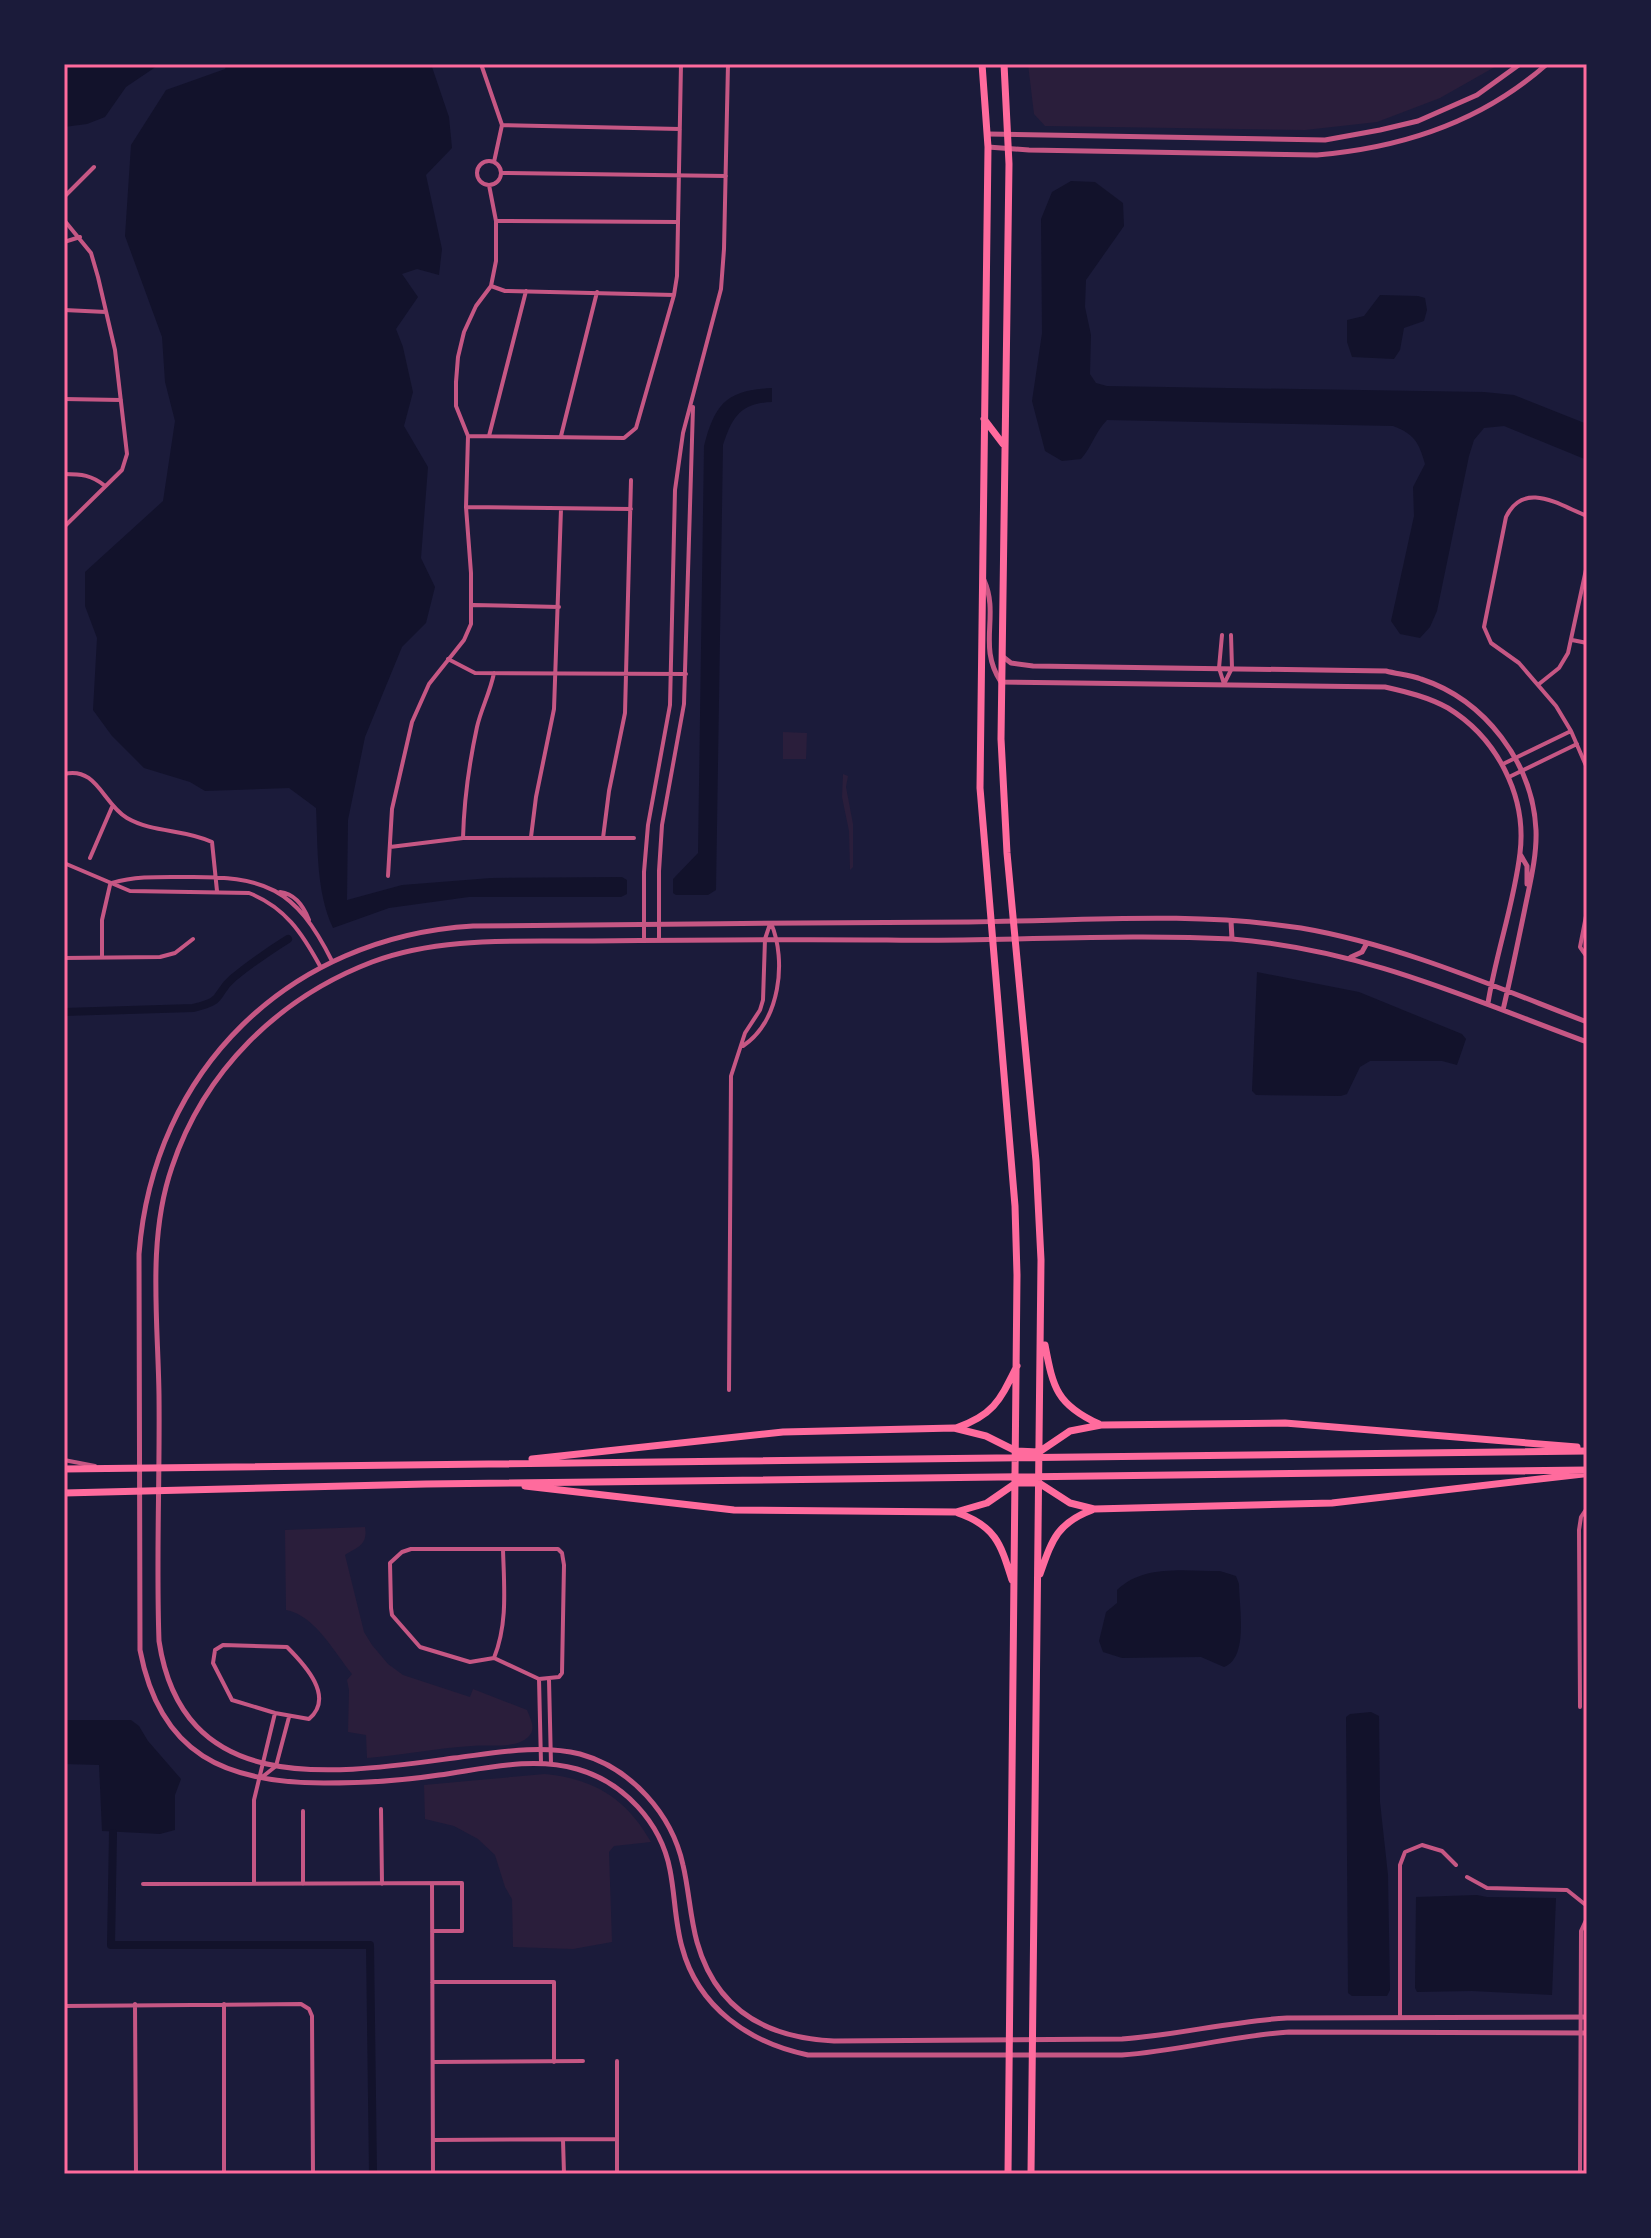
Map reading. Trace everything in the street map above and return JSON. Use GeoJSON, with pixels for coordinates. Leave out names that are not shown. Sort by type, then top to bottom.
{"type":"FeatureCollection","features":[{"type":"Feature","properties":{"kind":"main road"},"geometry":{"type":"LineString","coordinates":[[982,64],[988,147],[980,774],[1015,1206],[1017,1364],[1008,2174]]}},
{"type":"Feature","properties":{"kind":"main road"},"geometry":{"type":"LineString","coordinates":[[1004,64],[1009,148],[1000,655],[1003,795],[1036,1161],[1042,1329],[1031,2174]]}},
{"type":"Feature","properties":{"kind":"main road"},"geometry":{"type":"LineString","coordinates":[[984,419],[1004,446]]}},
{"type":"Feature","properties":{"kind":"main road"},"geometry":{"type":"LineString","coordinates":[[1042,1329],[1052,1382],[1061,1400],[1082,1417],[1101,1425]]}},
{"type":"Feature","properties":{"kind":"main road"},"geometry":{"type":"LineString","coordinates":[[954,1428],[972,1422],[993,1409],[1017,1364]]}},
{"type":"Feature","properties":{"kind":"main road"},"geometry":{"type":"LineString","coordinates":[[493,1463],[770,1433],[954,1428],[986,1436],[1016,1451],[1039,1452],[1070,1431],[1101,1425],[1285,1423],[1587,1449]]}},
{"type":"Feature","properties":{"kind":"main road"},"geometry":{"type":"LineString","coordinates":[[64,1469],[1587,1449]]}},
{"type":"Feature","properties":{"kind":"main road"},"geometry":{"type":"LineString","coordinates":[[64,1493],[499,1483],[1587,1472]]}},
{"type":"Feature","properties":{"kind":"main road"},"geometry":{"type":"LineString","coordinates":[[499,1483],[734,1510],[956,1512],[987,1503],[1016,1483],[1039,1483],[1063,1499],[1094,1509],[1332,1503],[1587,1472]]}},
{"type":"Feature","properties":{"kind":"main road"},"geometry":{"type":"LineString","coordinates":[[1038,1580],[1055,1536],[1066,1523],[1094,1509]]}},
{"type":"Feature","properties":{"kind":"main road"},"geometry":{"type":"LineString","coordinates":[[956,1512],[977,1520],[995,1535],[1014,1586]]}},
{"type":"Feature","properties":{"kind":"street"},"geometry":{"type":"LineString","coordinates":[[481,64],[502,125],[494,162],[501,173]]}},
{"type":"Feature","properties":{"kind":"street"},"geometry":{"type":"LineString","coordinates":[[468,436],[624,438],[636,428],[674,295],[681,64]]}},
{"type":"Feature","properties":{"kind":"street"},"geometry":{"type":"LineString","coordinates":[[644,941],[644,872],[672,675],[678,455],[721,289],[728,64]]}},
{"type":"Feature","properties":{"kind":"street"},"geometry":{"type":"LineString","coordinates":[[988,134],[1325,140],[1418,121],[1477,95],[1520,64]]}},
{"type":"Feature","properties":{"kind":"street"},"geometry":{"type":"LineString","coordinates":[[988,147],[1317,155],[1349,152],[1418,137],[1472,117],[1522,87],[1547,64]]}},
{"type":"Feature","properties":{"kind":"street"},"geometry":{"type":"LineString","coordinates":[[502,125],[680,129]]}},
{"type":"Feature","properties":{"kind":"street"},"geometry":{"type":"LineString","coordinates":[[494,162],[483,162],[478,168],[479,179],[489,185],[496,183],[501,173]]}},
{"type":"Feature","properties":{"kind":"street"},"geometry":{"type":"LineString","coordinates":[[64,197],[94,167]]}},
{"type":"Feature","properties":{"kind":"street"},"geometry":{"type":"LineString","coordinates":[[501,173],[726,176]]}},
{"type":"Feature","properties":{"kind":"street"},"geometry":{"type":"LineString","coordinates":[[388,876],[392,809],[412,722],[429,684],[464,640],[471,624],[473,605],[466,507],[468,436],[456,406],[458,357],[464,332],[476,306],[491,286],[496,261],[496,221],[489,185]]}},
{"type":"Feature","properties":{"kind":"street"},"geometry":{"type":"LineString","coordinates":[[64,220],[91,253],[115,350],[126,463],[64,527]]}},
{"type":"Feature","properties":{"kind":"street"},"geometry":{"type":"LineString","coordinates":[[496,221],[678,222]]}},
{"type":"Feature","properties":{"kind":"street"},"geometry":{"type":"LineString","coordinates":[[64,242],[80,237]]}},
{"type":"Feature","properties":{"kind":"street"},"geometry":{"type":"LineString","coordinates":[[491,286],[505,291],[674,295]]}},
{"type":"Feature","properties":{"kind":"street"},"geometry":{"type":"LineString","coordinates":[[489,436],[526,291]]}},
{"type":"Feature","properties":{"kind":"street"},"geometry":{"type":"LineString","coordinates":[[561,436],[597,292]]}},
{"type":"Feature","properties":{"kind":"street"},"geometry":{"type":"LineString","coordinates":[[64,310],[106,312]]}},
{"type":"Feature","properties":{"kind":"street"},"geometry":{"type":"LineString","coordinates":[[659,940],[659,871],[686,674],[694,396]]}},
{"type":"Feature","properties":{"kind":"street"},"geometry":{"type":"LineString","coordinates":[[64,399],[121,400]]}},
{"type":"Feature","properties":{"kind":"street"},"geometry":{"type":"LineString","coordinates":[[64,474],[84,474],[96,478],[105,486]]}},
{"type":"Feature","properties":{"kind":"street"},"geometry":{"type":"LineString","coordinates":[[603,838],[625,713],[631,480]]}},
{"type":"Feature","properties":{"kind":"street"},"geometry":{"type":"LineString","coordinates":[[1587,516],[1537,496],[1523,499],[1510,509],[1484,627],[1491,643],[1519,663],[1539,684],[1571,731],[1587,768]]}},
{"type":"Feature","properties":{"kind":"street"},"geometry":{"type":"LineString","coordinates":[[466,507],[631,509]]}},
{"type":"Feature","properties":{"kind":"street"},"geometry":{"type":"LineString","coordinates":[[531,837],[558,673],[561,509]]}},
{"type":"Feature","properties":{"kind":"street"},"geometry":{"type":"LineString","coordinates":[[1539,684],[1559,668],[1572,640],[1587,565]]}},
{"type":"Feature","properties":{"kind":"street"},"geometry":{"type":"LineString","coordinates":[[982,576],[990,595],[988,656],[1001,682],[1385,687],[1417,694],[1467,721],[1503,764],[1518,805],[1522,832],[1488,1003]]}},
{"type":"Feature","properties":{"kind":"street"},"geometry":{"type":"LineString","coordinates":[[473,605],[559,607]]}},
{"type":"Feature","properties":{"kind":"street"},"geometry":{"type":"LineString","coordinates":[[1222,635],[1219,668],[1224,684]]}},
{"type":"Feature","properties":{"kind":"street"},"geometry":{"type":"LineString","coordinates":[[1224,684],[1232,668],[1231,635]]}},
{"type":"Feature","properties":{"kind":"street"},"geometry":{"type":"LineString","coordinates":[[1572,640],[1587,643]]}},
{"type":"Feature","properties":{"kind":"street"},"geometry":{"type":"LineString","coordinates":[[1000,655],[1018,665],[1386,671],[1422,679],[1478,711],[1499,732],[1522,770],[1532,802],[1536,831],[1533,866],[1503,1010]]}},
{"type":"Feature","properties":{"kind":"street"},"geometry":{"type":"LineString","coordinates":[[448,658],[475,673],[686,674]]}},
{"type":"Feature","properties":{"kind":"street"},"geometry":{"type":"LineString","coordinates":[[463,838],[471,757],[478,722],[489,697],[494,673]]}},
{"type":"Feature","properties":{"kind":"street"},"geometry":{"type":"LineString","coordinates":[[1503,764],[1571,731]]}},
{"type":"Feature","properties":{"kind":"street"},"geometry":{"type":"LineString","coordinates":[[1509,777],[1577,744]]}},
{"type":"Feature","properties":{"kind":"street"},"geometry":{"type":"LineString","coordinates":[[64,774],[82,773],[92,778],[112,807],[128,819],[212,842],[217,891]]}},
{"type":"Feature","properties":{"kind":"street"},"geometry":{"type":"LineString","coordinates":[[90,858],[112,807]]}},
{"type":"Feature","properties":{"kind":"street"},"geometry":{"type":"LineString","coordinates":[[651,811],[665,812]]}},
{"type":"Feature","properties":{"kind":"street"},"geometry":{"type":"LineString","coordinates":[[390,847],[463,838],[634,838]]}},
{"type":"Feature","properties":{"kind":"street"},"geometry":{"type":"LineString","coordinates":[[1520,854],[1527,866],[1526,901]]}},
{"type":"Feature","properties":{"kind":"street"},"geometry":{"type":"LineString","coordinates":[[64,863],[130,891],[217,891],[249,893],[260,897],[282,910],[320,966]]}},
{"type":"Feature","properties":{"kind":"street"},"geometry":{"type":"LineString","coordinates":[[110,884],[131,878],[234,877],[266,886],[291,898],[332,961]]}},
{"type":"Feature","properties":{"kind":"street"},"geometry":{"type":"LineString","coordinates":[[102,958],[102,920],[110,884]]}},
{"type":"Feature","properties":{"kind":"street"},"geometry":{"type":"LineString","coordinates":[[260,897],[266,886]]}},
{"type":"Feature","properties":{"kind":"street"},"geometry":{"type":"LineString","coordinates":[[282,910],[291,898]]}},
{"type":"Feature","properties":{"kind":"street"},"geometry":{"type":"LineString","coordinates":[[1587,911],[1580,947],[1587,957]]}},
{"type":"Feature","properties":{"kind":"street"},"geometry":{"type":"LineString","coordinates":[[1231,921],[1232,939]]}},
{"type":"Feature","properties":{"kind":"street"},"geometry":{"type":"LineString","coordinates":[[1584,2033],[1339,2030],[1248,2035],[1165,2052],[1122,2055],[808,2055],[764,2042],[739,2028],[712,2003],[691,1972],[682,1947],[665,1850],[651,1823],[630,1800],[606,1781],[578,1769],[541,1763],[368,1782],[295,1783],[259,1779],[221,1767],[185,1741],[168,1723],[145,1676],[139,1632],[139,1254],[143,1213],[159,1152],[189,1091],[220,1048],[255,1012],[320,966],[381,941],[442,928],[770,922],[1231,921],[1301,928],[1367,943],[1429,961],[1587,1022]]}},
{"type":"Feature","properties":{"kind":"street"},"geometry":{"type":"LineString","coordinates":[[729,1390],[731,1076],[745,1033],[763,1000],[765,939],[770,922]]}},
{"type":"Feature","properties":{"kind":"street"},"geometry":{"type":"LineString","coordinates":[[741,1047],[758,1033],[772,1012],[776,991],[777,939],[770,922]]}},
{"type":"Feature","properties":{"kind":"street"},"geometry":{"type":"LineString","coordinates":[[64,958],[160,957],[175,953],[193,939]]}},
{"type":"Feature","properties":{"kind":"street"},"geometry":{"type":"LineString","coordinates":[[1584,2017],[1246,2020],[1162,2036],[1122,2039],[809,2040],[770,2029],[748,2017],[723,1994],[705,1966],[697,1942],[683,1864],[670,1828],[638,1787],[609,1766],[579,1754],[541,1749],[381,1767],[316,1769],[263,1764],[231,1754],[199,1731],[178,1704],[163,1671],[159,1641],[158,1241],[171,1167],[198,1109],[230,1063],[267,1024],[328,982],[376,961],[435,946],[490,942],[765,939],[1232,939],[1285,945],[1349,958],[1488,1003],[1587,1042]]}},
{"type":"Feature","properties":{"kind":"street"},"geometry":{"type":"LineString","coordinates":[[1349,958],[1362,952],[1367,943]]}},
{"type":"Feature","properties":{"kind":"street"},"geometry":{"type":"LineString","coordinates":[[64,1460],[105,1468]]}},
{"type":"Feature","properties":{"kind":"street"},"geometry":{"type":"LineString","coordinates":[[1580,1707],[1579,1530],[1581,1517],[1587,1508]]}},
{"type":"Feature","properties":{"kind":"street"},"geometry":{"type":"LineString","coordinates":[[411,1549],[558,1549],[562,1553],[562,1673],[549,1680],[539,1679],[494,1658],[470,1662],[456,1659],[420,1647],[411,1639],[392,1615],[390,1563],[402,1552],[411,1549]]}},
{"type":"Feature","properties":{"kind":"street"},"geometry":{"type":"LineString","coordinates":[[494,1658],[505,1621],[503,1549]]}},
{"type":"Feature","properties":{"kind":"street"},"geometry":{"type":"LineString","coordinates":[[223,1645],[287,1647],[318,1688],[317,1710],[309,1719],[275,1713],[232,1700],[213,1663],[215,1650],[223,1645]]}},
{"type":"Feature","properties":{"kind":"street"},"geometry":{"type":"LineString","coordinates":[[1580,1664],[1587,1664]]}},
{"type":"Feature","properties":{"kind":"street"},"geometry":{"type":"LineString","coordinates":[[539,1679],[541,1763]]}},
{"type":"Feature","properties":{"kind":"street"},"geometry":{"type":"LineString","coordinates":[[549,1680],[551,1764]]}},
{"type":"Feature","properties":{"kind":"street"},"geometry":{"type":"LineString","coordinates":[[254,1884],[254,1800],[275,1713]]}},
{"type":"Feature","properties":{"kind":"street"},"geometry":{"type":"LineString","coordinates":[[259,1779],[276,1766],[289,1717]]}},
{"type":"Feature","properties":{"kind":"street"},"geometry":{"type":"LineString","coordinates":[[381,1809],[382,1884]]}},
{"type":"Feature","properties":{"kind":"street"},"geometry":{"type":"LineString","coordinates":[[303,1811],[303,1884]]}},
{"type":"Feature","properties":{"kind":"street"},"geometry":{"type":"LineString","coordinates":[[1400,2031],[1400,1865],[1405,1852],[1422,1845],[1442,1851],[1456,1865]]}},
{"type":"Feature","properties":{"kind":"street"},"geometry":{"type":"LineString","coordinates":[[1467,1877],[1487,1888],[1567,1890],[1587,1906]]}},
{"type":"Feature","properties":{"kind":"street"},"geometry":{"type":"LineString","coordinates":[[143,1884],[462,1883],[462,1931],[432,1931]]}},
{"type":"Feature","properties":{"kind":"street"},"geometry":{"type":"LineString","coordinates":[[432,1884],[433,2174]]}},
{"type":"Feature","properties":{"kind":"street"},"geometry":{"type":"LineString","coordinates":[[1580,2174],[1584,2033],[1581,1931],[1587,1918]]}},
{"type":"Feature","properties":{"kind":"street"},"geometry":{"type":"LineString","coordinates":[[432,1982],[554,1982],[554,2062]]}},
{"type":"Feature","properties":{"kind":"street"},"geometry":{"type":"LineString","coordinates":[[135,2004],[136,2174]]}},
{"type":"Feature","properties":{"kind":"street"},"geometry":{"type":"LineString","coordinates":[[224,2004],[224,2174]]}},
{"type":"Feature","properties":{"kind":"street"},"geometry":{"type":"LineString","coordinates":[[65,2005],[301,2004],[309,2009],[312,2016],[313,2174]]}},
{"type":"Feature","properties":{"kind":"street"},"geometry":{"type":"LineString","coordinates":[[433,2062],[583,2061]]}},
{"type":"Feature","properties":{"kind":"street"},"geometry":{"type":"LineString","coordinates":[[617,2061],[617,2174]]}},
{"type":"Feature","properties":{"kind":"street"},"geometry":{"type":"LineString","coordinates":[[563,2139],[564,2174]]}},
{"type":"Feature","properties":{"kind":"street"},"geometry":{"type":"LineString","coordinates":[[433,2140],[617,2139]]}},
{"type":"Feature","properties":{"kind":"shaded area"},"geometry":{"type":"Polygon","coordinates":[[[64,64],[160,64],[126,87],[105,117],[87,124],[64,127],[64,64]]]}},
{"type":"Feature","properties":{"kind":"shaded area"},"geometry":{"type":"Polygon","coordinates":[[[227,64],[431,64],[449,117],[452,148],[426,175],[442,249],[439,275],[417,269],[402,274],[418,297],[396,329],[413,392],[404,426],[428,467],[421,558],[435,587],[426,623],[402,647],[365,737],[348,820],[347,900],[402,885],[491,878],[622,877],[627,880],[627,894],[621,897],[469,897],[389,908],[333,928],[321,885],[316,808],[289,788],[205,791],[190,782],[144,768],[112,736],[93,710],[97,638],[85,606],[85,572],[163,501],[175,421],[165,382],[162,337],[125,236],[131,145],[166,90],[225,69],[227,64]]]}},
{"type":"Feature","properties":{"kind":"shaded area"},"geometry":{"type":"Polygon","coordinates":[[[1028,64],[1500,64],[1440,98],[1377,122],[1305,130],[1045,126],[1034,114],[1028,64]]]}},
{"type":"Feature","properties":{"kind":"shaded area"},"geometry":{"type":"Polygon","coordinates":[[[1071,181],[1095,182],[1123,203],[1124,226],[1086,280],[1085,307],[1091,335],[1090,374],[1096,383],[1107,386],[1514,395],[1587,424],[1587,460],[1504,426],[1484,428],[1474,440],[1469,456],[1437,611],[1430,627],[1420,638],[1400,634],[1391,621],[1414,516],[1413,487],[1425,464],[1415,440],[1400,429],[1393,426],[1107,420],[1081,459],[1062,461],[1045,451],[1032,401],[1042,333],[1041,219],[1052,192],[1071,181]]]}},
{"type":"Feature","properties":{"kind":"shaded area"},"geometry":{"type":"Polygon","coordinates":[[[1380,295],[1425,298],[1427,310],[1424,321],[1404,328],[1400,350],[1394,359],[1352,357],[1347,342],[1347,320],[1364,316],[1380,295]]]}},
{"type":"Feature","properties":{"kind":"shaded area"},"geometry":{"type":"Polygon","coordinates":[[[772,388],[772,402],[752,405],[739,414],[723,445],[716,890],[708,895],[676,895],[673,893],[673,879],[698,853],[704,446],[713,419],[725,402],[744,392],[772,388]]]}},
{"type":"Feature","properties":{"kind":"shaded area"},"geometry":{"type":"Polygon","coordinates":[[[783,732],[807,733],[806,759],[783,759],[783,732]]]}},
{"type":"Feature","properties":{"kind":"shaded area"},"geometry":{"type":"Polygon","coordinates":[[[843,774],[848,776],[846,787],[853,824],[853,867],[850,870],[849,831],[842,797],[843,774]]]}},
{"type":"Feature","properties":{"kind":"shaded area"},"geometry":{"type":"Polygon","coordinates":[[[1257,972],[1359,992],[1462,1034],[1466,1039],[1457,1065],[1442,1061],[1370,1061],[1360,1067],[1347,1094],[1341,1096],[1256,1095],[1252,1091],[1257,972]]]}},
{"type":"Feature","properties":{"kind":"shaded area"},"geometry":{"type":"Polygon","coordinates":[[[365,1527],[363,1542],[345,1555],[364,1632],[372,1645],[388,1664],[403,1675],[470,1697],[473,1689],[527,1710],[532,1728],[527,1738],[508,1745],[459,1747],[367,1758],[366,1735],[348,1732],[347,1680],[352,1674],[315,1627],[296,1613],[286,1610],[285,1530],[365,1527]]]}},
{"type":"Feature","properties":{"kind":"shaded area"},"geometry":{"type":"Polygon","coordinates":[[[1166,1571],[1220,1571],[1236,1576],[1239,1584],[1240,1643],[1232,1662],[1224,1667],[1201,1657],[1122,1658],[1103,1652],[1099,1641],[1106,1612],[1117,1603],[1117,1590],[1127,1582],[1139,1576],[1166,1571]]]}},
{"type":"Feature","properties":{"kind":"shaded area"},"geometry":{"type":"Polygon","coordinates":[[[1371,1712],[1379,1716],[1380,1802],[1388,1875],[1390,1990],[1387,1996],[1352,1996],[1348,1993],[1346,1717],[1371,1712]]]}},
{"type":"Feature","properties":{"kind":"shaded area"},"geometry":{"type":"Polygon","coordinates":[[[64,1720],[131,1720],[139,1726],[181,1779],[175,1795],[175,1830],[160,1834],[102,1831],[99,1765],[64,1764],[64,1720]]]}},
{"type":"Feature","properties":{"kind":"shaded area"},"geometry":{"type":"Polygon","coordinates":[[[545,1774],[579,1781],[607,1793],[631,1814],[651,1842],[614,1846],[609,1852],[612,1942],[573,1949],[513,1947],[512,1899],[495,1855],[478,1839],[454,1826],[425,1819],[424,1785],[545,1774]]]}},
{"type":"Feature","properties":{"kind":"shaded area"},"geometry":{"type":"Polygon","coordinates":[[[1477,1895],[1556,1898],[1552,1995],[1417,1992],[1416,1897],[1477,1895]]]}},
{"type":"Feature","properties":{"kind":"waterway"},"geometry":{"type":"LineString","coordinates":[[64,1012],[193,1008],[204,1005],[215,999],[239,973],[288,939]]}},
{"type":"Feature","properties":{"kind":"waterway"},"geometry":{"type":"LineString","coordinates":[[113,1833],[111,1945],[370,1945],[373,2174]]}}]}
